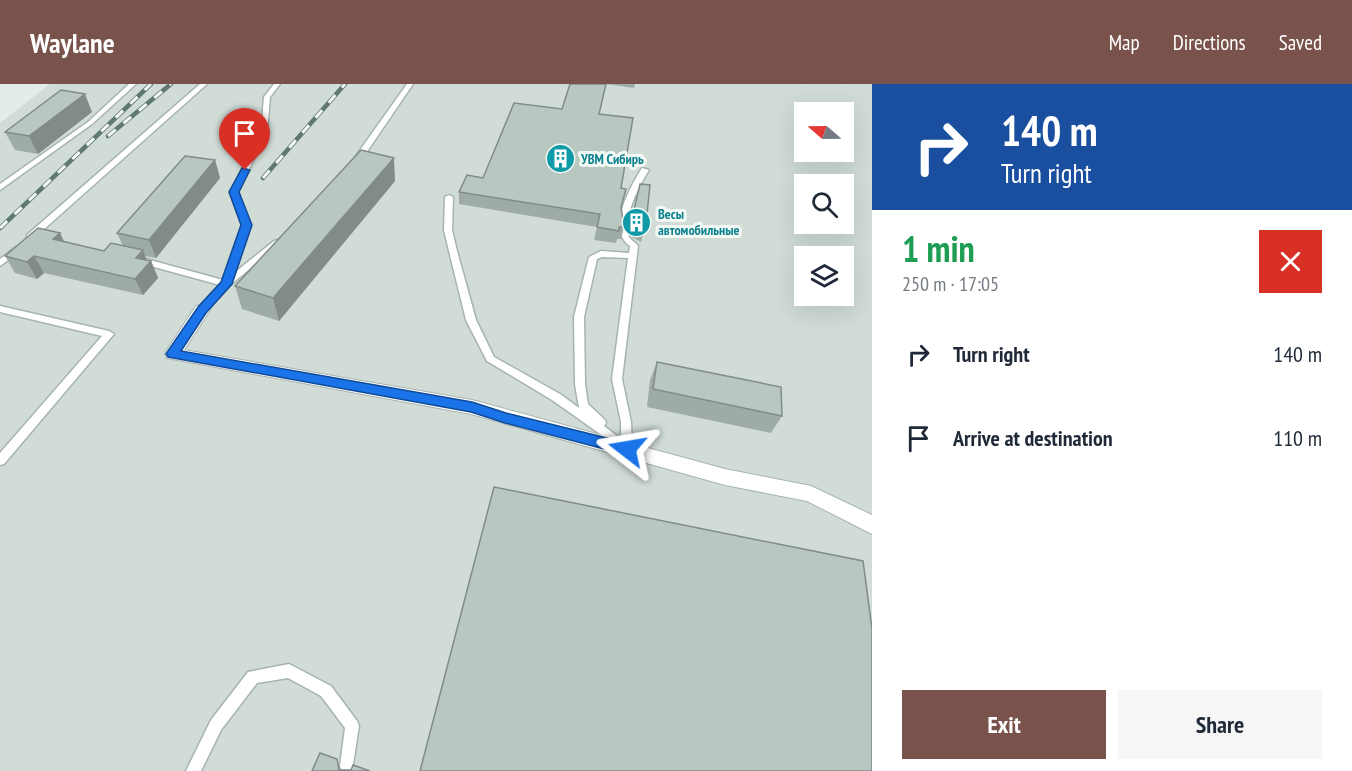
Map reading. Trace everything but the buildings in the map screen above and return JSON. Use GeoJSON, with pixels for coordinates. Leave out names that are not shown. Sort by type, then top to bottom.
{"type":"FeatureCollection","features":[{"type":"Feature","properties":{"kind":"street"},"geometry":{"type":"LineString","coordinates":[[202,310],[173,354],[472,407],[505,418],[725,477],[811,494],[872,525]]}},
{"type":"Feature","properties":{"kind":"lane"},"geometry":{"type":"LineString","coordinates":[[0,188],[90,123],[133,84]]}},
{"type":"Feature","properties":{"kind":"lane"},"geometry":{"type":"LineString","coordinates":[[0,263],[204,84]]}},
{"type":"Feature","properties":{"kind":"lane"},"geometry":{"type":"LineString","coordinates":[[226,284],[246,225],[234,192],[264,132],[267,97],[277,84]]}},
{"type":"Feature","properties":{"kind":"lane"},"geometry":{"type":"LineString","coordinates":[[350,171],[410,84]]}},
{"type":"Feature","properties":{"kind":"lane"},"geometry":{"type":"LineString","coordinates":[[627,449],[626,422],[617,379],[634,246],[626,240],[624,235],[626,213],[637,181],[645,170]]}},
{"type":"Feature","properties":{"kind":"lane"},"geometry":{"type":"LineString","coordinates":[[449,197],[448,230],[453,251],[471,320],[490,358],[556,397],[627,449]]}},
{"type":"Feature","properties":{"kind":"lane"},"geometry":{"type":"LineString","coordinates":[[202,310],[226,284],[288,233]]}},
{"type":"Feature","properties":{"kind":"lane"},"geometry":{"type":"LineString","coordinates":[[627,449],[583,406],[580,384],[579,317],[593,257],[601,254],[633,256]]}},
{"type":"Feature","properties":{"kind":"lane"},"geometry":{"type":"LineString","coordinates":[[132,258],[226,284]]}},
{"type":"Feature","properties":{"kind":"lane"},"geometry":{"type":"LineString","coordinates":[[0,309],[109,334],[0,461]]}},
{"type":"Feature","properties":{"kind":"lane"},"geometry":{"type":"LineString","coordinates":[[193,771],[216,725],[253,677],[289,671],[326,691],[352,726],[347,765]]}},
{"type":"Feature","properties":{"kind":"shaded area"},"geometry":{"type":"Polygon","coordinates":[[[50,84],[872,84],[872,771],[0,771],[0,123],[50,84]]]}},
{"type":"Feature","properties":{"kind":"railway"},"geometry":{"type":"LineString","coordinates":[[0,228],[151,84]]}},
{"type":"Feature","properties":{"kind":"railway"},"geometry":{"type":"LineString","coordinates":[[108,136],[171,84]]}},
{"type":"Feature","properties":{"kind":"railway"},"geometry":{"type":"LineString","coordinates":[[263,178],[345,84]]}},
{"type":"Feature","properties":{"kind":"place","name":"УВМ Сибирь"},"geometry":{"type":"Point","coordinates":[560,159]}},
{"type":"Feature","properties":{"kind":"place","name":"Весы автомобильные"},"geometry":{"type":"Point","coordinates":[637,222]}},
{"type":"Feature","properties":{"kind":"route"},"geometry":{"type":"LineString","coordinates":[[245,170],[234,192],[246,225],[226,284],[202,310],[173,354],[472,407],[505,418],[627,449]]}}]}
